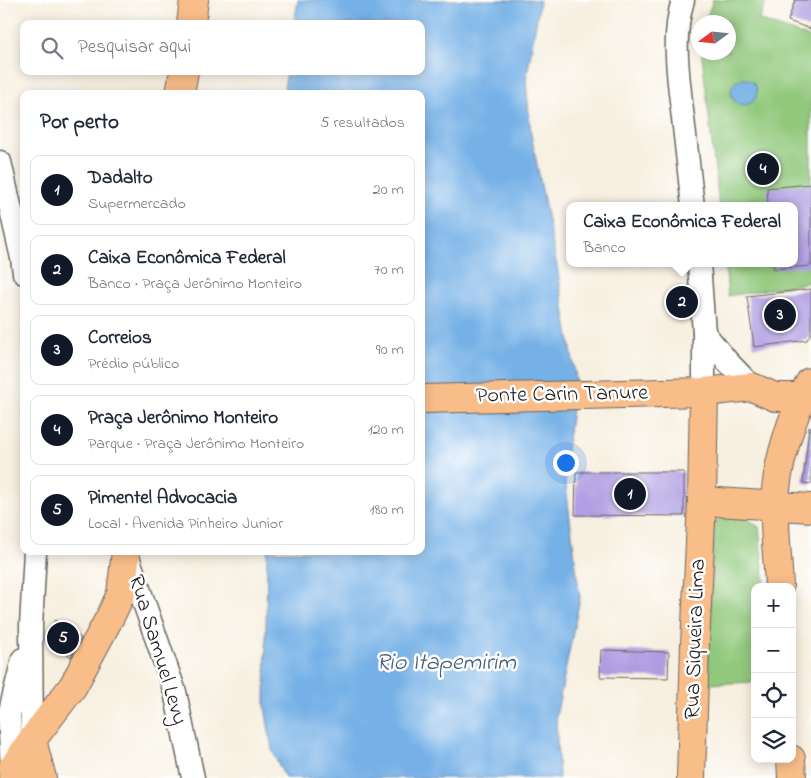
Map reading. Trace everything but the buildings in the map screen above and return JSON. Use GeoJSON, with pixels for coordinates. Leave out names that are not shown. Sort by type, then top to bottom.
{"type":"FeatureCollection","features":[{"type":"Feature","properties":{"kind":"main road"},"geometry":{"type":"LineString","coordinates":[[192,20],[194,0]]}},
{"type":"Feature","properties":{"kind":"main road"},"geometry":{"type":"LineString","coordinates":[[181,90],[183,75]]}},
{"type":"Feature","properties":{"kind":"main road"},"geometry":{"type":"LineString","coordinates":[[752,387],[775,397],[807,389]]}},
{"type":"Feature","properties":{"kind":"main road","name":"Ponte Carin Tanure"},"geometry":{"type":"LineString","coordinates":[[425,399],[704,392],[752,387]]}},
{"type":"Feature","properties":{"kind":"main road"},"geometry":{"type":"LineString","coordinates":[[779,583],[775,506],[776,488],[792,421],[807,389]]}},
{"type":"Feature","properties":{"kind":"main road","name":"Rua Siqueira Lima"},"geometry":{"type":"LineString","coordinates":[[691,778],[702,501],[704,392]]}},
{"type":"Feature","properties":{"kind":"main road"},"geometry":{"type":"LineString","coordinates":[[702,501],[811,508]]}},
{"type":"Feature","properties":{"kind":"main road"},"geometry":{"type":"LineString","coordinates":[[12,775],[32,740],[73,686],[110,617],[121,594],[126,555]]}},
{"type":"Feature","properties":{"kind":"main road"},"geometry":{"type":"LineString","coordinates":[[32,740],[42,778]]}},
{"type":"Feature","properties":{"kind":"main road"},"geometry":{"type":"LineString","coordinates":[[791,763],[792,778]]}},
{"type":"Feature","properties":{"kind":"street"},"geometry":{"type":"LineString","coordinates":[[683,0],[676,36],[693,202]]}},
{"type":"Feature","properties":{"kind":"street"},"geometry":{"type":"LineString","coordinates":[[0,162],[20,249]]}},
{"type":"Feature","properties":{"kind":"street"},"geometry":{"type":"LineString","coordinates":[[699,267],[704,333],[704,392]]}},
{"type":"Feature","properties":{"kind":"street"},"geometry":{"type":"LineString","coordinates":[[704,333],[752,387]]}},
{"type":"Feature","properties":{"kind":"street"},"geometry":{"type":"LineString","coordinates":[[32,740],[31,626],[34,555]]}},
{"type":"Feature","properties":{"kind":"street","name":"Rua Samuel Levy"},"geometry":{"type":"LineString","coordinates":[[127,555],[175,692],[193,778]]}},
{"type":"Feature","properties":{"kind":"street"},"geometry":{"type":"LineString","coordinates":[[12,775],[4,712],[31,626]]}},
{"type":"Feature","properties":{"kind":"green space"},"geometry":{"type":"Polygon","coordinates":[[[713,0],[767,0],[759,20],[811,38],[811,282],[728,296],[725,267],[798,267],[798,202],[719,202],[703,60],[736,60],[736,15],[708,15],[713,0]]]}},
{"type":"Feature","properties":{"kind":"green space"},"geometry":{"type":"Polygon","coordinates":[[[739,515],[747,518],[759,527],[765,583],[751,583],[751,682],[706,684],[714,524],[721,518],[739,515]]]}},
{"type":"Feature","properties":{"kind":"water","name":"Rio Itapemirim"},"geometry":{"type":"Polygon","coordinates":[[[298,0],[540,0],[526,81],[531,134],[557,266],[576,379],[564,471],[580,598],[556,717],[559,778],[285,778],[272,750],[265,707],[267,555],[425,555],[425,90],[284,90],[286,75],[425,75],[425,20],[295,20],[298,0]]]}},
{"type":"Feature","properties":{"kind":"water"},"geometry":{"type":"Polygon","coordinates":[[[744,79],[753,83],[757,92],[753,101],[744,105],[735,101],[731,92],[735,83],[744,79]]]}},
{"type":"Feature","properties":{"kind":"place","name":"Praça Jerônimo Monteiro"},"geometry":{"type":"Point","coordinates":[763,169]}},
{"type":"Feature","properties":{"kind":"place","name":"Caixa Econômica Federal"},"geometry":{"type":"Point","coordinates":[682,302]}},
{"type":"Feature","properties":{"kind":"place","name":"Correios"},"geometry":{"type":"Point","coordinates":[780,315]}},
{"type":"Feature","properties":{"kind":"place","name":"Dadalto"},"geometry":{"type":"Point","coordinates":[630,494]}},
{"type":"Feature","properties":{"kind":"place","name":"Pimentel Advocacia"},"geometry":{"type":"Point","coordinates":[63,638]}}]}
